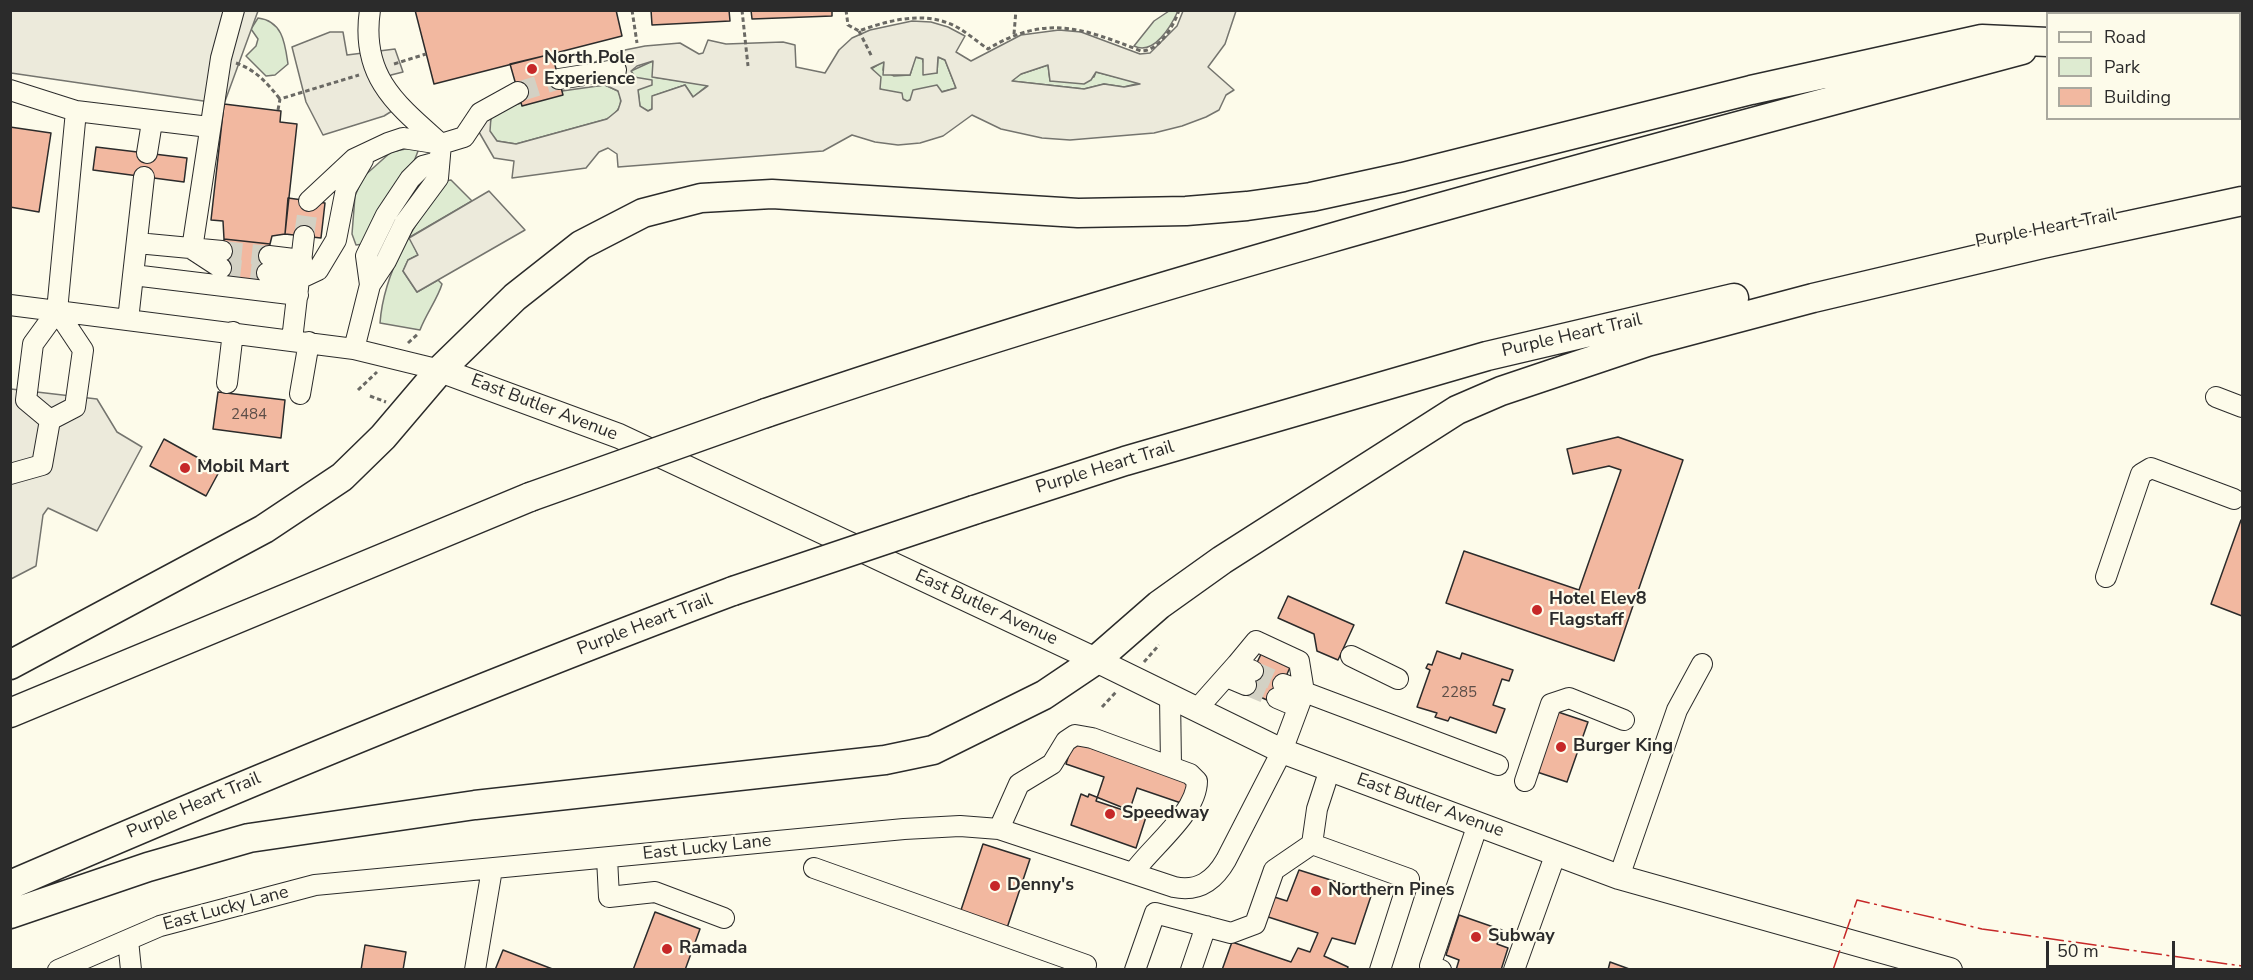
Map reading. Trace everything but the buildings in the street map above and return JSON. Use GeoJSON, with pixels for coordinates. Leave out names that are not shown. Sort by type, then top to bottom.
{"type":"FeatureCollection","features":[{"type":"Feature","properties":{"kind":"highway"},"geometry":{"type":"LineString","coordinates":[[10,665],[264,529],[342,477],[383,437],[440,370],[515,297],[581,245],[643,213],[701,198],[772,194],[1078,213],[1186,211],[1247,206],[1311,197],[1403,177],[1751,90],[1982,39],[2046,42]]}},
{"type":"Feature","properties":{"kind":"highway"},"geometry":{"type":"LineString","coordinates":[[10,713],[530,497],[766,413],[1031,325],[1310,242],[2046,43]]}},
{"type":"Feature","properties":{"kind":"highway","name":"Purple Heart Trail"},"geometry":{"type":"LineString","coordinates":[[10,885],[215,797],[502,680],[734,591],[1125,461],[1487,356],[1874,264],[2242,192]]}},
{"type":"Feature","properties":{"kind":"highway"},"geometry":{"type":"LineString","coordinates":[[10,914],[148,867],[249,838],[475,805],[885,760],[933,750],[1044,695],[1096,660],[1159,605],[1260,535],[1458,410],[1501,391],[1647,342],[1813,298],[2042,244],[2242,201]]}},
{"type":"Feature","properties":{"kind":"main road","name":"East Butler Avenue"},"geometry":{"type":"LineString","coordinates":[[440,370],[619,436],[1096,660],[1281,751],[1619,877],[1950,969]]}},
{"type":"Feature","properties":{"kind":"street"},"geometry":{"type":"LineString","coordinates":[[192,249],[220,58],[234,10]]}},
{"type":"Feature","properties":{"kind":"street"},"geometry":{"type":"LineString","coordinates":[[370,10],[369,41],[376,69],[385,90],[439,153]]}},
{"type":"Feature","properties":{"kind":"street"},"geometry":{"type":"LineString","coordinates":[[559,79],[616,70]]}},
{"type":"Feature","properties":{"kind":"street"},"geometry":{"type":"LineString","coordinates":[[10,90],[75,111],[209,127]]}},
{"type":"Feature","properties":{"kind":"street"},"geometry":{"type":"LineString","coordinates":[[354,349],[370,285],[366,256],[386,215],[410,179],[423,166],[464,137],[480,114],[518,92]]}},
{"type":"Feature","properties":{"kind":"street"},"geometry":{"type":"LineString","coordinates":[[50,420],[26,400],[33,344],[57,311],[75,111]]}},
{"type":"Feature","properties":{"kind":"street"},"geometry":{"type":"LineString","coordinates":[[147,153],[152,122]]}},
{"type":"Feature","properties":{"kind":"street"},"geometry":{"type":"LineString","coordinates":[[309,201],[354,159],[403,138],[439,153]]}},
{"type":"Feature","properties":{"kind":"street"},"geometry":{"type":"LineString","coordinates":[[133,276],[300,278],[318,270],[336,240],[346,189],[366,155]]}},
{"type":"Feature","properties":{"kind":"street"},"geometry":{"type":"LineString","coordinates":[[128,320],[144,177]]}},
{"type":"Feature","properties":{"kind":"street"},"geometry":{"type":"LineString","coordinates":[[300,394],[300,278],[304,236]]}},
{"type":"Feature","properties":{"kind":"street"},"geometry":{"type":"LineString","coordinates":[[136,243],[192,249],[221,259]]}},
{"type":"Feature","properties":{"kind":"street"},"geometry":{"type":"LineString","coordinates":[[268,265],[300,278]]}},
{"type":"Feature","properties":{"kind":"street","name":"East Butler Avenue"},"geometry":{"type":"LineString","coordinates":[[10,305],[354,349],[440,370]]}},
{"type":"Feature","properties":{"kind":"street"},"geometry":{"type":"LineString","coordinates":[[50,420],[75,407],[83,350],[57,311]]}},
{"type":"Feature","properties":{"kind":"street"},"geometry":{"type":"LineString","coordinates":[[227,382],[233,332]]}},
{"type":"Feature","properties":{"kind":"street"},"geometry":{"type":"LineString","coordinates":[[2216,397],[2242,407]]}},
{"type":"Feature","properties":{"kind":"street"},"geometry":{"type":"LineString","coordinates":[[10,474],[42,465],[50,420]]}},
{"type":"Feature","properties":{"kind":"street"},"geometry":{"type":"LineString","coordinates":[[2106,577],[2141,474],[2151,468],[2234,499]]}},
{"type":"Feature","properties":{"kind":"street"},"geometry":{"type":"LineString","coordinates":[[1197,709],[1241,674],[1256,641],[1299,661],[1301,700]]}},
{"type":"Feature","properties":{"kind":"street"},"geometry":{"type":"LineString","coordinates":[[1351,656],[1398,679]]}},
{"type":"Feature","properties":{"kind":"street"},"geometry":{"type":"LineString","coordinates":[[1619,877],[1677,710],[1702,664]]}},
{"type":"Feature","properties":{"kind":"street"},"geometry":{"type":"LineString","coordinates":[[1280,691],[1301,700],[1383,724],[1498,765]]}},
{"type":"Feature","properties":{"kind":"street"},"geometry":{"type":"LineString","coordinates":[[1170,696],[1171,766]]}},
{"type":"Feature","properties":{"kind":"street"},"geometry":{"type":"LineString","coordinates":[[1525,781],[1551,704],[1569,698],[1624,720]]}},
{"type":"Feature","properties":{"kind":"street","name":"East Lucky Lane"},"geometry":{"type":"LineString","coordinates":[[58,969],[160,926],[315,885],[904,829],[960,826],[999,829],[1187,890],[1210,880],[1226,860],[1281,751],[1301,700]]}},
{"type":"Feature","properties":{"kind":"street"},"geometry":{"type":"LineString","coordinates":[[999,829],[1019,784],[1052,764],[1066,741],[1074,735],[1092,738],[1191,774],[1197,781],[1197,791],[1177,825],[1147,854],[1133,873]]}},
{"type":"Feature","properties":{"kind":"street"},"geometry":{"type":"LineString","coordinates":[[1135,969],[1155,913],[1231,933],[1255,924],[1274,870],[1312,844],[1317,809],[1330,769]]}},
{"type":"Feature","properties":{"kind":"street"},"geometry":{"type":"LineString","coordinates":[[1441,969],[1430,966],[1478,824]]}},
{"type":"Feature","properties":{"kind":"street"},"geometry":{"type":"LineString","coordinates":[[1312,844],[1409,879],[1380,969]]}},
{"type":"Feature","properties":{"kind":"street"},"geometry":{"type":"LineString","coordinates":[[1514,969],[1556,853]]}},
{"type":"Feature","properties":{"kind":"street"},"geometry":{"type":"LineString","coordinates":[[607,858],[609,897],[655,892],[724,918]]}},
{"type":"Feature","properties":{"kind":"street"},"geometry":{"type":"LineString","coordinates":[[814,868],[1086,965]]}},
{"type":"Feature","properties":{"kind":"street"},"geometry":{"type":"LineString","coordinates":[[475,969],[492,869]]}},
{"type":"Feature","properties":{"kind":"street"},"geometry":{"type":"LineString","coordinates":[[1191,969],[1206,926]]}},
{"type":"Feature","properties":{"kind":"street"},"geometry":{"type":"LineString","coordinates":[[128,940],[131,969]]}},
{"type":"Feature","properties":{"kind":"path"},"geometry":{"type":"LineString","coordinates":[[632,10],[637,43]]}},
{"type":"Feature","properties":{"kind":"path"},"geometry":{"type":"LineString","coordinates":[[742,10],[748,66]]}},
{"type":"Feature","properties":{"kind":"path"},"geometry":{"type":"LineString","coordinates":[[846,10],[848,25],[859,31],[872,57]]}},
{"type":"Feature","properties":{"kind":"path"},"geometry":{"type":"LineString","coordinates":[[1014,34],[1016,10]]}},
{"type":"Feature","properties":{"kind":"path"},"geometry":{"type":"LineString","coordinates":[[859,31],[896,20],[929,19],[949,23],[988,49],[1014,34],[1042,28],[1078,28],[1147,51],[1170,30],[1179,10]]}},
{"type":"Feature","properties":{"kind":"path"},"geometry":{"type":"LineString","coordinates":[[280,99],[426,54]]}},
{"type":"Feature","properties":{"kind":"path"},"geometry":{"type":"LineString","coordinates":[[220,58],[248,67],[262,78],[280,99]]}},
{"type":"Feature","properties":{"kind":"path"},"geometry":{"type":"LineString","coordinates":[[278,110],[280,99]]}},
{"type":"Feature","properties":{"kind":"green space"},"geometry":{"type":"Polygon","coordinates":[[[1169,11],[1178,11],[1161,38],[1148,47],[1134,46],[1154,21],[1169,11]]]}},
{"type":"Feature","properties":{"kind":"green space"},"geometry":{"type":"Polygon","coordinates":[[[258,18],[273,24],[284,41],[288,64],[275,75],[266,76],[246,56],[256,46],[258,39],[251,29],[258,18]]]}},
{"type":"Feature","properties":{"kind":"green space"},"geometry":{"type":"Polygon","coordinates":[[[915,57],[923,59],[923,62],[937,73],[938,57],[945,60],[956,88],[907,101],[880,89],[871,69],[884,61],[883,70],[894,76],[910,75],[915,57]]]}},
{"type":"Feature","properties":{"kind":"green space"},"geometry":{"type":"Polygon","coordinates":[[[653,61],[653,77],[708,85],[693,97],[685,85],[653,96],[652,109],[648,111],[640,107],[638,90],[643,87],[631,71],[653,61]]]}},
{"type":"Feature","properties":{"kind":"green space"},"geometry":{"type":"Polygon","coordinates":[[[1048,65],[1050,81],[1094,77],[1096,72],[1140,83],[1124,87],[1104,84],[1084,89],[1011,81],[1021,74],[1048,65]]]}},
{"type":"Feature","properties":{"kind":"green space"},"geometry":{"type":"Polygon","coordinates":[[[605,85],[618,91],[621,100],[617,110],[607,119],[516,144],[497,141],[489,131],[491,117],[515,104],[562,91],[605,85]]]}},
{"type":"Feature","properties":{"kind":"green space"},"geometry":{"type":"Polygon","coordinates":[[[415,147],[418,151],[413,164],[364,244],[356,245],[352,234],[355,196],[363,177],[391,152],[415,147]]]}},
{"type":"Feature","properties":{"kind":"green space"},"geometry":{"type":"Polygon","coordinates":[[[451,180],[472,201],[410,237],[418,255],[408,260],[403,271],[417,292],[438,280],[442,284],[438,295],[420,330],[380,323],[383,303],[394,266],[412,231],[423,214],[445,181],[451,180]]]}},
{"type":"Feature","properties":{"kind":"shaded area"},"geometry":{"type":"Polygon","coordinates":[[[11,11],[258,11],[224,104],[11,73],[11,11]]]}},
{"type":"Feature","properties":{"kind":"shaded area"},"geometry":{"type":"Polygon","coordinates":[[[1183,11],[1236,11],[1225,44],[1208,67],[1234,90],[1226,95],[1219,110],[1206,117],[1154,133],[1070,140],[1042,138],[1001,129],[972,115],[943,136],[920,143],[898,145],[875,142],[852,135],[823,151],[618,167],[617,154],[608,148],[599,152],[586,168],[512,178],[514,161],[494,158],[468,113],[625,50],[645,46],[680,43],[699,54],[703,53],[708,40],[726,44],[783,42],[795,45],[796,67],[825,73],[839,50],[852,38],[870,30],[912,21],[931,22],[948,27],[965,36],[956,52],[971,61],[1021,35],[1059,30],[1081,32],[1140,54],[1150,53],[1177,26],[1183,11]],[[916,57],[910,75],[883,75],[884,62],[871,68],[881,77],[880,89],[902,93],[903,99],[907,101],[910,100],[913,90],[937,85],[942,92],[956,88],[945,60],[938,57],[937,73],[923,75],[923,59],[916,57]],[[653,61],[637,66],[631,71],[634,77],[652,80],[652,85],[638,90],[640,106],[648,111],[652,109],[652,96],[685,85],[693,97],[708,86],[652,77],[653,61]],[[1048,65],[1021,74],[1012,81],[1084,89],[1104,84],[1124,87],[1140,84],[1096,72],[1091,80],[1084,84],[1050,81],[1048,65]],[[605,85],[562,91],[501,109],[491,117],[490,131],[497,141],[516,144],[607,119],[618,110],[621,101],[618,91],[605,85]]]}},
{"type":"Feature","properties":{"kind":"shaded area"},"geometry":{"type":"Polygon","coordinates":[[[330,32],[343,32],[347,55],[395,49],[403,72],[391,75],[389,79],[392,111],[384,116],[323,135],[306,102],[292,47],[330,32]]]}},
{"type":"Feature","properties":{"kind":"shaded area"},"geometry":{"type":"Polygon","coordinates":[[[489,191],[525,230],[417,292],[403,271],[408,260],[418,255],[409,238],[489,191]]]}},
{"type":"Feature","properties":{"kind":"shaded area"},"geometry":{"type":"Polygon","coordinates":[[[11,389],[97,399],[117,432],[142,447],[97,531],[48,508],[43,515],[36,566],[11,579],[11,389]]]}},
{"type":"Feature","properties":{"kind":"tunnel"},"geometry":{"type":"LineString","coordinates":[[518,92],[559,79]]}},
{"type":"Feature","properties":{"kind":"tunnel"},"geometry":{"type":"LineString","coordinates":[[304,236],[309,201]]}},
{"type":"Feature","properties":{"kind":"tunnel"},"geometry":{"type":"LineString","coordinates":[[222,251],[269,256]]}},
{"type":"Feature","properties":{"kind":"tunnel"},"geometry":{"type":"LineString","coordinates":[[221,268],[267,273]]}},
{"type":"Feature","properties":{"kind":"tunnel"},"geometry":{"type":"LineString","coordinates":[[1253,671],[1283,684]]}},
{"type":"Feature","properties":{"kind":"tunnel"},"geometry":{"type":"LineString","coordinates":[[1246,685],[1277,698]]}},
{"type":"Feature","properties":{"kind":"power"},"geometry":{"type":"LineString","coordinates":[[1833,970],[1857,900],[1982,929],[2242,966]]}},
{"type":"Feature","properties":{"kind":"place","name":"North Pole Experience"},"geometry":{"type":"Point","coordinates":[532,69]}},
{"type":"Feature","properties":{"kind":"place","name":"Mobil Mart"},"geometry":{"type":"Point","coordinates":[185,468]}},
{"type":"Feature","properties":{"kind":"place","name":"Hotel Elev8 Flagstaff"},"geometry":{"type":"Point","coordinates":[1537,610]}},
{"type":"Feature","properties":{"kind":"place","name":"Burger King"},"geometry":{"type":"Point","coordinates":[1561,747]}},
{"type":"Feature","properties":{"kind":"place","name":"Speedway"},"geometry":{"type":"Point","coordinates":[1110,814]}},
{"type":"Feature","properties":{"kind":"place","name":"Denny's"},"geometry":{"type":"Point","coordinates":[995,886]}},
{"type":"Feature","properties":{"kind":"place","name":"Northern Pines"},"geometry":{"type":"Point","coordinates":[1316,891]}},
{"type":"Feature","properties":{"kind":"place","name":"Subway"},"geometry":{"type":"Point","coordinates":[1476,937]}},
{"type":"Feature","properties":{"kind":"place","name":"Ramada"},"geometry":{"type":"Point","coordinates":[667,949]}}]}
